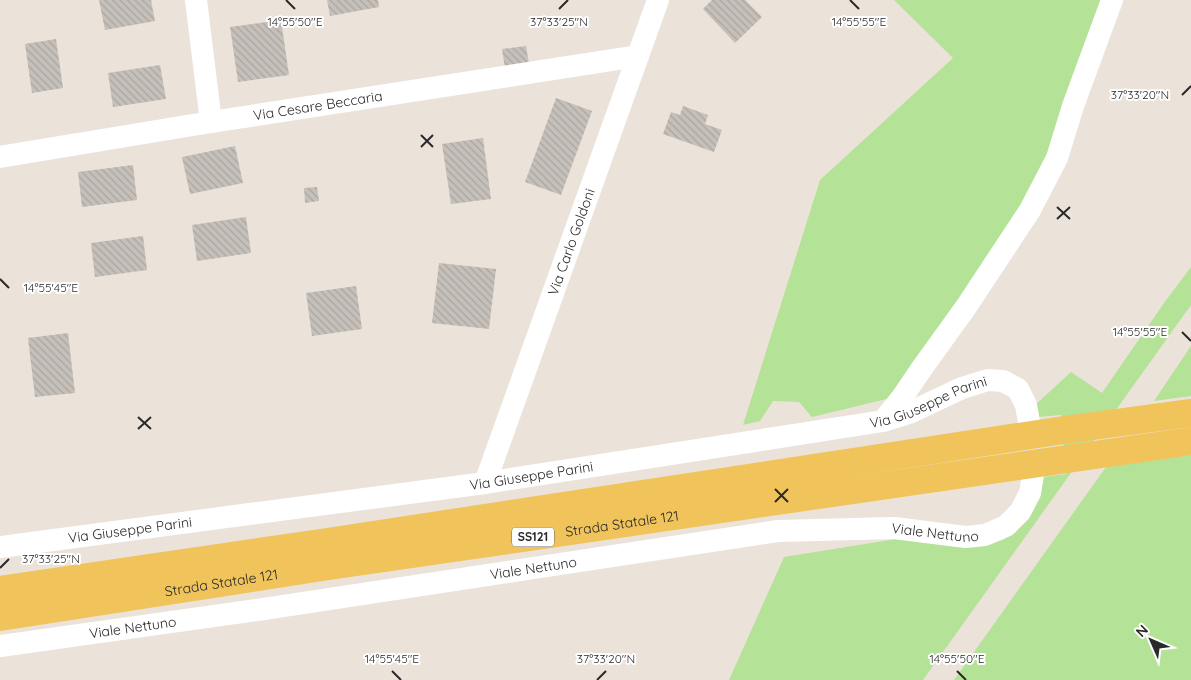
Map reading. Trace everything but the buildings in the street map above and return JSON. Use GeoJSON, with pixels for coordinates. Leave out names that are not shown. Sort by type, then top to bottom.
{"type":"FeatureCollection","features":[{"type":"Feature","properties":{"kind":"main road","name":"Strada Statale 121"},"geometry":{"type":"LineString","coordinates":[[0,590],[1191,412]]}},
{"type":"Feature","properties":{"kind":"main road","name":"Strada Statale 121"},"geometry":{"type":"LineString","coordinates":[[0,617],[339,565],[1191,441]]}},
{"type":"Feature","properties":{"kind":"main road"},"geometry":{"type":"LineString","coordinates":[[0,572],[18,570],[82,577]]}},
{"type":"Feature","properties":{"kind":"street"},"geometry":{"type":"LineString","coordinates":[[196,0],[212,122]]}},
{"type":"Feature","properties":{"kind":"street","name":"Via Carlo Goldoni"},"geometry":{"type":"LineString","coordinates":[[485,483],[658,0]]}},
{"type":"Feature","properties":{"kind":"street"},"geometry":{"type":"LineString","coordinates":[[883,421],[966,307],[1030,210],[1057,158],[1112,0]]}},
{"type":"Feature","properties":{"kind":"street","name":"Via Cesare Beccaria"},"geometry":{"type":"LineString","coordinates":[[0,156],[638,56]]}},
{"type":"Feature","properties":{"kind":"street","name":"Via Giuseppe Parini"},"geometry":{"type":"LineString","coordinates":[[0,548],[485,483],[883,421],[909,414],[962,388],[988,380],[1003,381],[1018,389],[1026,405],[1029,422]]}},
{"type":"Feature","properties":{"kind":"street","name":"Viale Nettuno"},"geometry":{"type":"LineString","coordinates":[[0,646],[256,610],[778,531],[894,528],[966,537],[985,536],[1006,526],[1020,512],[1030,493],[1033,475]]}},
{"type":"Feature","properties":{"kind":"green space"},"geometry":{"type":"Polygon","coordinates":[[[894,0],[1106,0],[1043,169],[1020,215],[895,397],[812,417],[799,402],[773,401],[760,421],[743,425],[820,180],[953,58],[894,0]]]}},
{"type":"Feature","properties":{"kind":"green space"},"geometry":{"type":"Polygon","coordinates":[[[1191,267],[1191,305],[923,680],[729,680],[784,557],[896,539],[984,545],[1003,540],[1022,525],[1043,477],[1066,474],[1061,415],[1039,417],[1033,407],[1071,372],[1102,393],[1191,267]]]}},
{"type":"Feature","properties":{"kind":"green space"},"geometry":{"type":"Polygon","coordinates":[[[1191,346],[1191,396],[1154,401],[1191,346]]]}},
{"type":"Feature","properties":{"kind":"green space"},"geometry":{"type":"Polygon","coordinates":[[[1191,455],[1191,680],[954,680],[1106,467],[1191,455]]]}}]}
